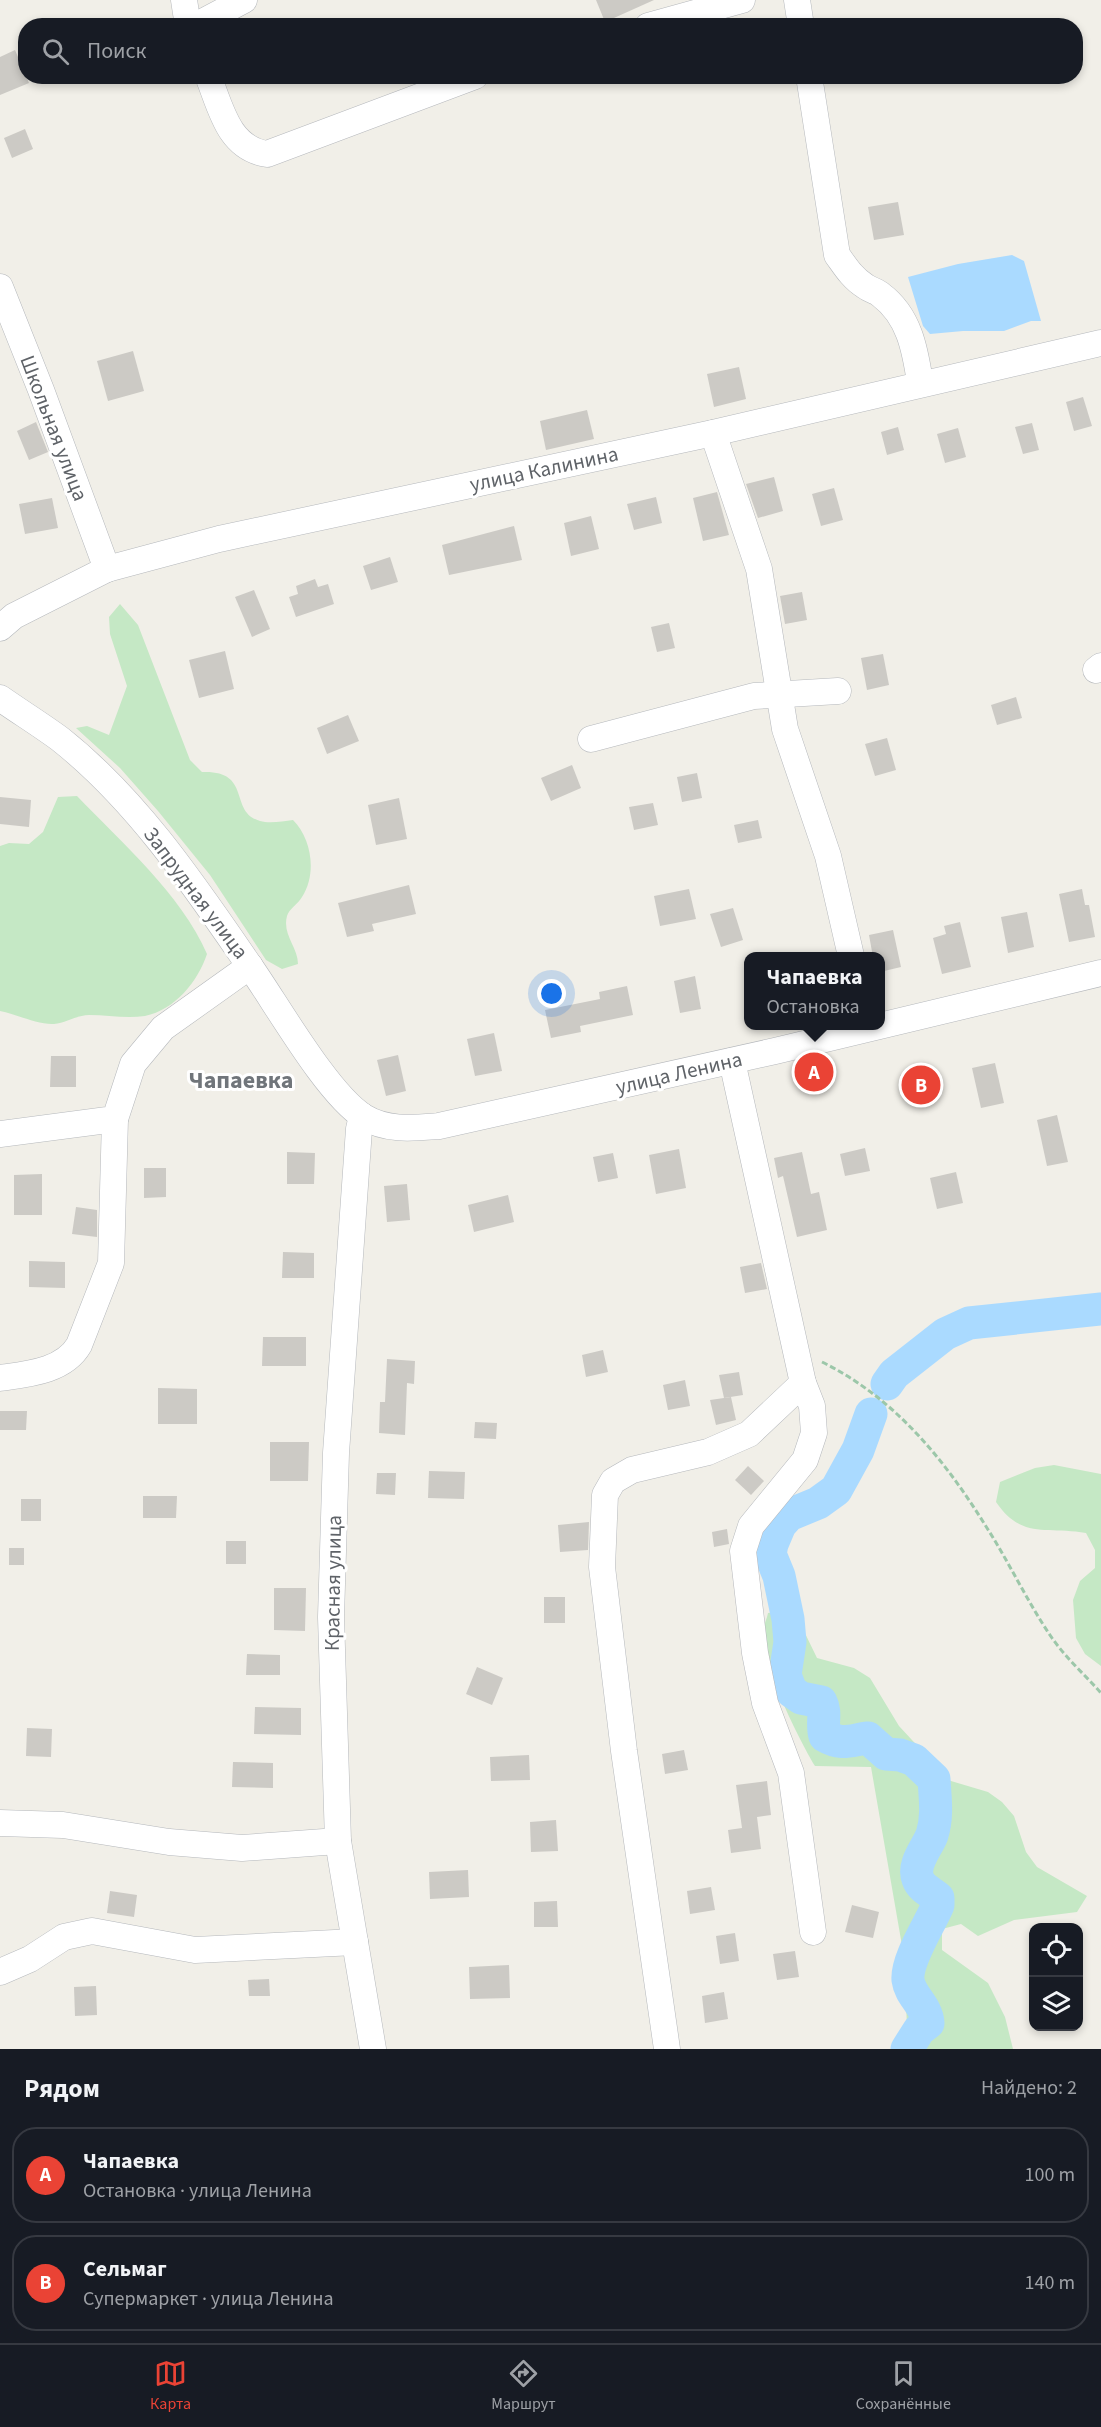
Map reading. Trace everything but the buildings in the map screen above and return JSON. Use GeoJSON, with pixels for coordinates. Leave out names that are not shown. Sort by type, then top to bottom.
{"type":"FeatureCollection","features":[{"type":"Feature","properties":{"kind":"street"},"geometry":{"type":"LineString","coordinates":[[184,0],[187,18]]}},
{"type":"Feature","properties":{"kind":"street"},"geometry":{"type":"LineString","coordinates":[[210,18],[244,0]]}},
{"type":"Feature","properties":{"kind":"street"},"geometry":{"type":"LineString","coordinates":[[677,18],[742,0]]}},
{"type":"Feature","properties":{"kind":"street"},"geometry":{"type":"LineString","coordinates":[[797,0],[800,18]]}},
{"type":"Feature","properties":{"kind":"street"},"geometry":{"type":"LineString","coordinates":[[211,84],[231,132],[251,151],[267,154],[454,84]]}},
{"type":"Feature","properties":{"kind":"street"},"geometry":{"type":"LineString","coordinates":[[810,84],[837,255],[850,273],[865,286],[881,294],[902,315],[916,352],[920,382]]}},
{"type":"Feature","properties":{"kind":"street","name":"Школьная улица"},"geometry":{"type":"LineString","coordinates":[[0,287],[41,390],[107,570]]}},
{"type":"Feature","properties":{"kind":"street","name":"улица Калинина"},"geometry":{"type":"LineString","coordinates":[[0,628],[14,616],[107,570],[219,539],[713,433],[920,382],[1101,342]]}},
{"type":"Feature","properties":{"kind":"street"},"geometry":{"type":"LineString","coordinates":[[713,433],[759,568],[785,729],[828,856],[850,952]]}},
{"type":"Feature","properties":{"kind":"street"},"geometry":{"type":"LineString","coordinates":[[591,739],[754,696],[838,692]]}},
{"type":"Feature","properties":{"kind":"street","name":"Запрудная улица"},"geometry":{"type":"LineString","coordinates":[[0,698],[60,740],[109,785],[159,840],[324,1074],[362,1116]]}},
{"type":"Feature","properties":{"kind":"street"},"geometry":{"type":"LineString","coordinates":[[0,1378],[61,1365],[73,1356],[111,1263],[115,1119],[133,1064],[163,1028],[250,966]]}},
{"type":"Feature","properties":{"kind":"street","name":"улица Ленина"},"geometry":{"type":"LineString","coordinates":[[885,1021],[1101,973]]}},
{"type":"Feature","properties":{"kind":"street","name":"улица Ленина"},"geometry":{"type":"LineString","coordinates":[[362,1116],[381,1125],[405,1128],[439,1126],[732,1061],[846,1030]]}},
{"type":"Feature","properties":{"kind":"street"},"geometry":{"type":"LineString","coordinates":[[732,1061],[803,1383],[812,1406],[814,1433],[805,1460],[751,1526],[743,1551],[755,1653],[765,1703],[791,1773],[813,1932]]}},
{"type":"Feature","properties":{"kind":"street","name":"Красная улица"},"geometry":{"type":"LineString","coordinates":[[362,1116],[359,1129],[336,1453],[331,1617],[338,1841],[373,2049]]}},
{"type":"Feature","properties":{"kind":"street"},"geometry":{"type":"LineString","coordinates":[[0,1134],[115,1119]]}},
{"type":"Feature","properties":{"kind":"street"},"geometry":{"type":"LineString","coordinates":[[667,2049],[624,1751],[602,1567],[604,1495],[614,1481],[632,1470],[708,1452],[749,1434],[803,1383]]}},
{"type":"Feature","properties":{"kind":"street"},"geometry":{"type":"LineString","coordinates":[[0,1822],[63,1825],[169,1842],[242,1848],[338,1841]]}},
{"type":"Feature","properties":{"kind":"street"},"geometry":{"type":"LineString","coordinates":[[0,1972],[30,1959],[64,1937],[92,1931],[195,1950],[355,1942]]}},
{"type":"Feature","properties":{"kind":"path"},"geometry":{"type":"LineString","coordinates":[[796,1350],[843,1373],[903,1418],[941,1460],[988,1528],[1053,1640],[1101,1693]]}},
{"type":"Feature","properties":{"kind":"green space"},"geometry":{"type":"Polygon","coordinates":[[[120,604],[138,625],[190,760],[202,772],[218,773],[228,778],[234,784],[250,816],[268,822],[293,820],[305,837],[310,857],[310,878],[302,897],[288,913],[286,923],[298,964],[282,969],[266,960],[210,875],[158,811],[120,768],[76,728],[87,726],[109,735],[127,686],[110,634],[109,617],[120,604]]]}},
{"type":"Feature","properties":{"kind":"green space"},"geometry":{"type":"Polygon","coordinates":[[[77,796],[131,850],[166,890],[182,910],[207,954],[198,974],[184,993],[156,1013],[131,1017],[85,1015],[54,1024],[41,1023],[0,1011],[0,846],[9,843],[29,844],[43,832],[58,797],[77,796]]]}},
{"type":"Feature","properties":{"kind":"green space"},"geometry":{"type":"Polygon","coordinates":[[[1054,1465],[1101,1474],[1101,1666],[1085,1654],[1076,1638],[1073,1600],[1080,1581],[1095,1568],[1095,1550],[1086,1533],[1025,1527],[1015,1522],[996,1502],[1000,1482],[1035,1468],[1054,1465]]]}},
{"type":"Feature","properties":{"kind":"green space"},"geometry":{"type":"Polygon","coordinates":[[[787,1611],[800,1623],[817,1658],[854,1668],[870,1678],[899,1726],[925,1754],[934,1770],[951,1781],[988,1792],[1002,1802],[1014,1816],[1026,1852],[1037,1867],[1087,1896],[1077,1912],[1014,1920],[978,1936],[961,1924],[942,1929],[942,1950],[988,1983],[1005,2017],[1013,2049],[898,2049],[907,2027],[904,1957],[871,1767],[815,1766],[808,1753],[774,1681],[764,1645],[763,1629],[768,1613],[787,1611]]]}},
{"type":"Feature","properties":{"kind":"water"},"geometry":{"type":"Polygon","coordinates":[[[1012,255],[1024,261],[1041,321],[1031,321],[1004,331],[930,334],[923,326],[908,277],[958,264],[1012,255]]]}},
{"type":"Feature","properties":{"kind":"waterway"},"geometry":{"type":"LineString","coordinates":[[887,1384],[894,1374],[945,1334],[969,1323],[1101,1309]]}},
{"type":"Feature","properties":{"kind":"waterway"},"geometry":{"type":"LineString","coordinates":[[871,1414],[858,1450],[836,1490],[818,1503],[789,1515],[780,1525],[770,1554],[779,1576],[788,1619],[790,1642],[785,1675],[791,1691],[801,1698],[821,1702],[824,1710],[825,1736],[842,1742],[868,1738],[886,1754],[900,1755],[914,1760],[934,1779],[936,1807],[934,1828],[918,1862],[917,1873],[921,1885],[938,1898],[938,1905],[908,1972],[909,1986],[925,2011],[928,2023],[919,2030],[907,2049]]}},
{"type":"Feature","properties":{"kind":"place","name":"Чапаевка"},"geometry":{"type":"Point","coordinates":[814,1072]}},
{"type":"Feature","properties":{"kind":"place","name":"Сельмаг"},"geometry":{"type":"Point","coordinates":[921,1085]}},
{"type":"Feature","properties":{"kind":"district","name":"Чапаевка"},"geometry":{"type":"Point","coordinates":[241,1080]}}]}
